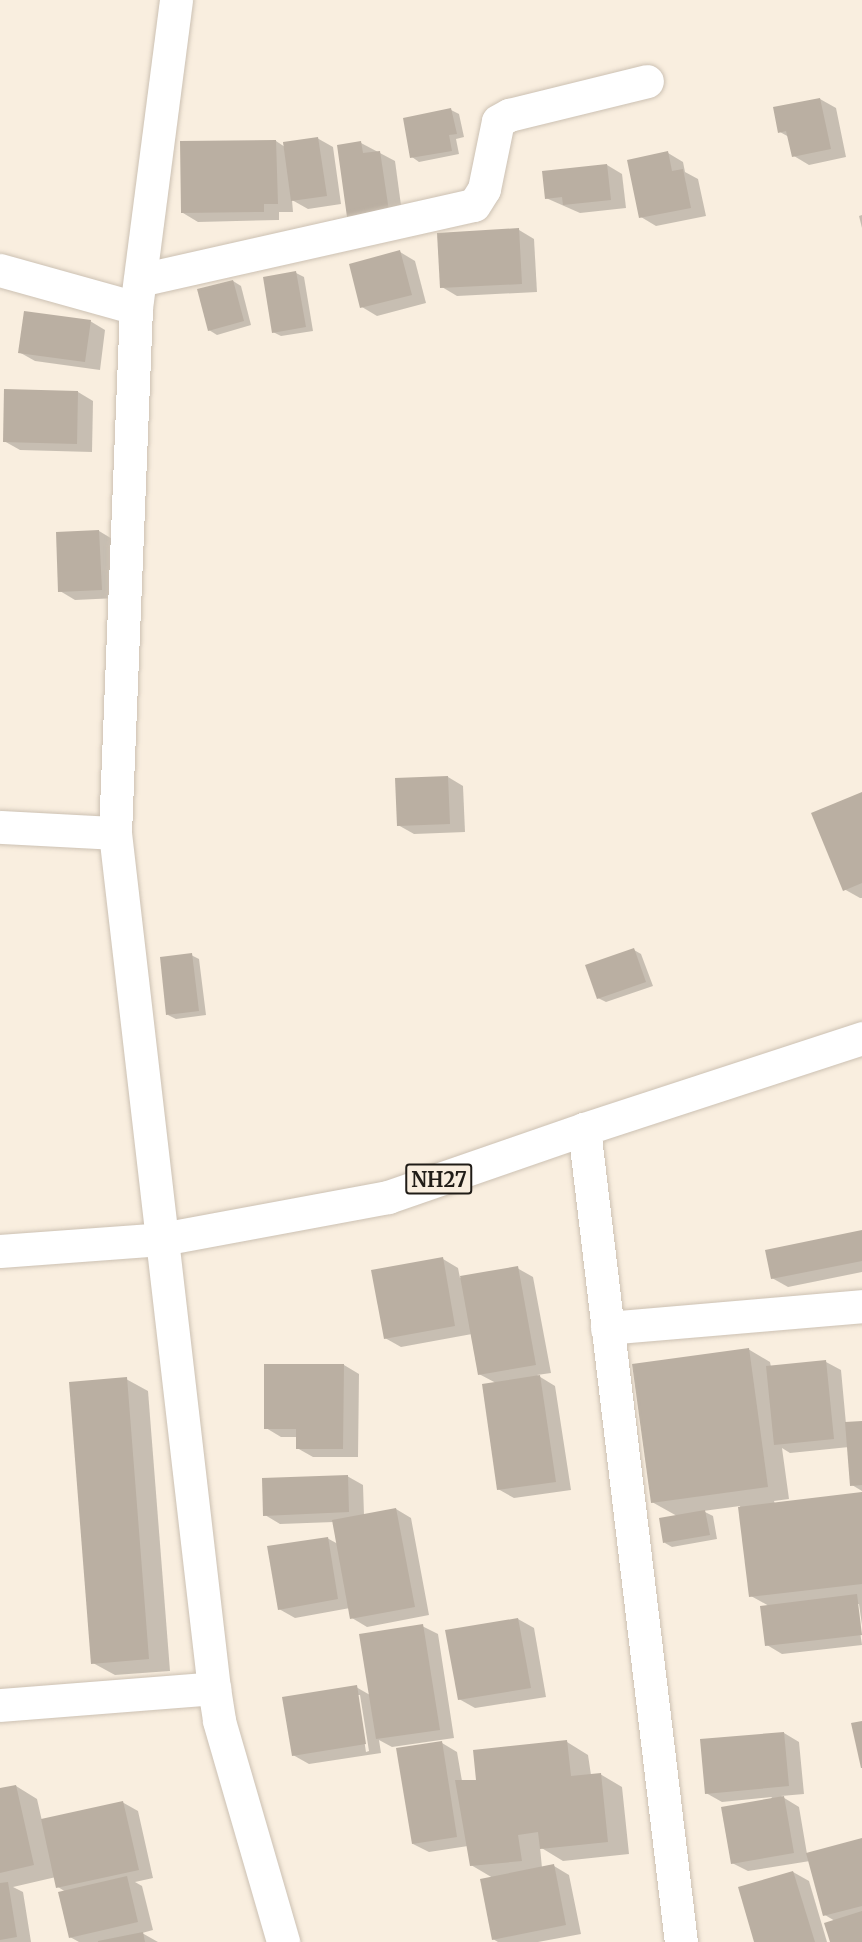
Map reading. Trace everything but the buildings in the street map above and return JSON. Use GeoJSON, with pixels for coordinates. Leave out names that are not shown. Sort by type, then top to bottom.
{"type":"FeatureCollection","features":[{"type":"Feature","properties":{"kind":"main road"},"geometry":{"type":"LineString","coordinates":[[176,0],[138,294],[115,833],[214,1688],[219,1721],[283,1942]]}},
{"type":"Feature","properties":{"kind":"main road"},"geometry":{"type":"LineString","coordinates":[[0,270],[138,294],[474,205],[484,189],[498,121],[508,115],[647,81]]}},
{"type":"Feature","properties":{"kind":"main road"},"geometry":{"type":"LineString","coordinates":[[0,827],[115,833]]}},
{"type":"Feature","properties":{"kind":"main road","name":"NH27"},"geometry":{"type":"LineString","coordinates":[[0,1251],[162,1239],[388,1197],[584,1129],[862,1038]]}},
{"type":"Feature","properties":{"kind":"main road"},"geometry":{"type":"LineString","coordinates":[[584,1129],[681,1942]]}},
{"type":"Feature","properties":{"kind":"main road"},"geometry":{"type":"LineString","coordinates":[[607,1328],[862,1306]]}},
{"type":"Feature","properties":{"kind":"main road"},"geometry":{"type":"LineString","coordinates":[[0,1705],[214,1688]]}}]}
